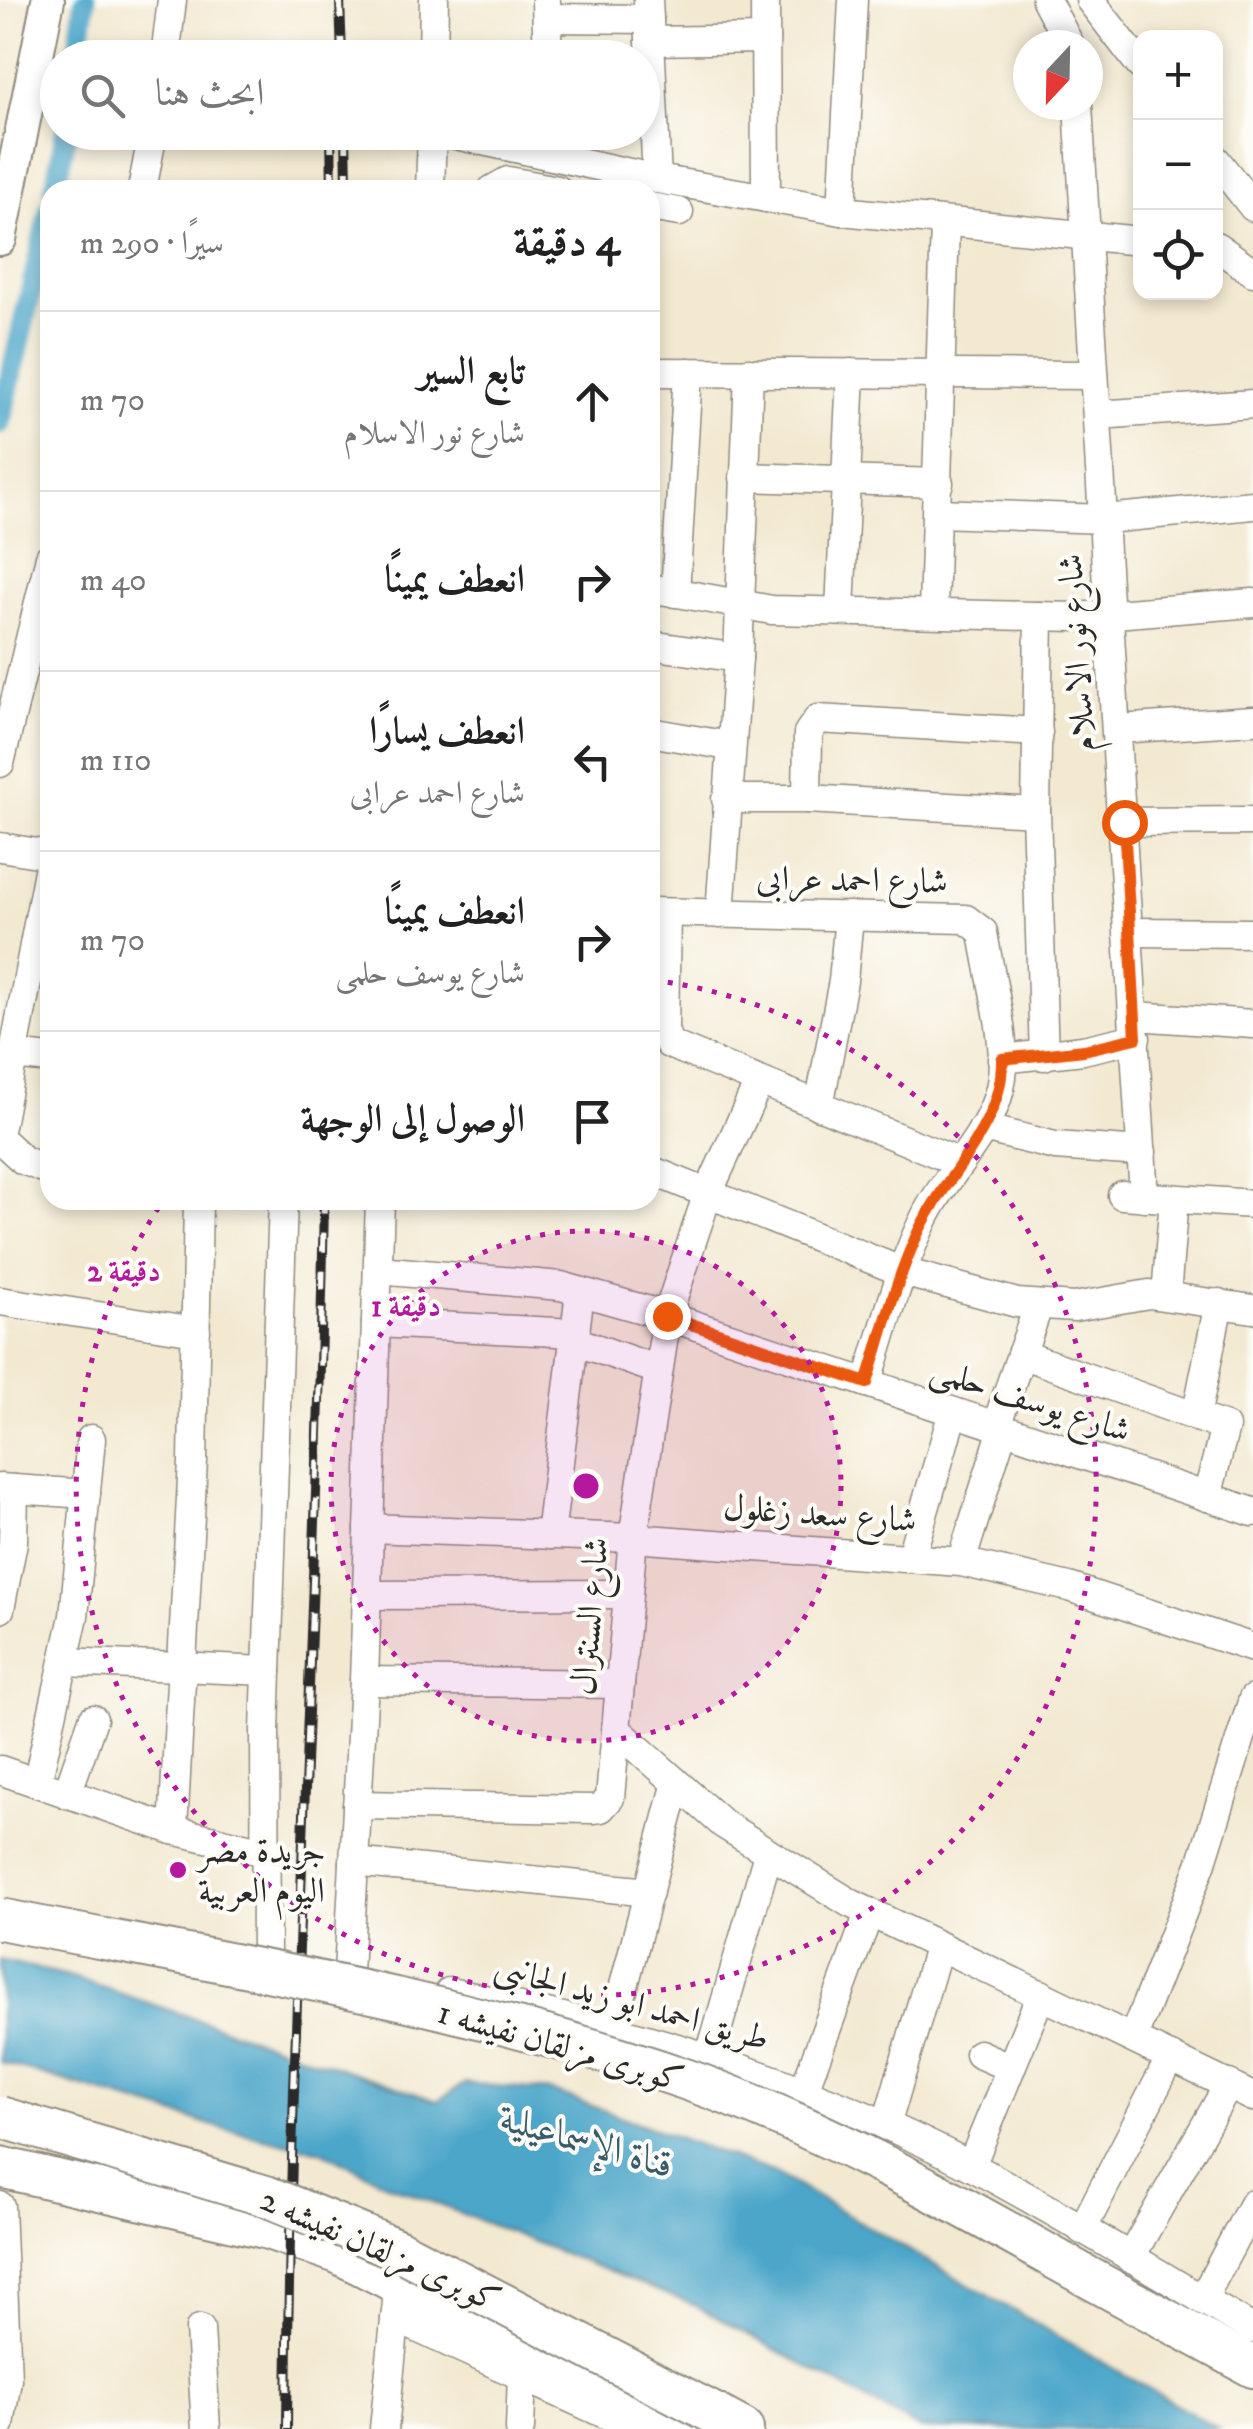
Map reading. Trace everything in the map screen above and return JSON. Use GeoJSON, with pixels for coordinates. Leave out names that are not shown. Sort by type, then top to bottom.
{"type":"FeatureCollection","features":[{"type":"Feature","properties":{"kind":"highway","name":"كوبرى مزلقان نفيشه 1"},"geometry":{"type":"LineString","coordinates":[[0,1919],[363,1990],[556,2037],[673,2075],[900,2172],[1253,2368]]}},
{"type":"Feature","properties":{"kind":"highway","name":"كوبرى مزلقان نفيشه 2"},"geometry":{"type":"LineString","coordinates":[[0,2117],[266,2196],[399,2250],[714,2424]]}},
{"type":"Feature","properties":{"kind":"highway"},"geometry":{"type":"LineString","coordinates":[[0,2167],[275,2231],[338,2253],[397,2300],[714,2424]]}},
{"type":"Feature","properties":{"kind":"main road"},"geometry":{"type":"LineString","coordinates":[[0,239],[48,0]]}},
{"type":"Feature","properties":{"kind":"street"},"geometry":{"type":"LineString","coordinates":[[167,40],[172,0]]}},
{"type":"Feature","properties":{"kind":"street"},"geometry":{"type":"LineString","coordinates":[[433,40],[434,0]]}},
{"type":"Feature","properties":{"kind":"street"},"geometry":{"type":"LineString","coordinates":[[765,0],[766,198]]}},
{"type":"Feature","properties":{"kind":"street"},"geometry":{"type":"LineString","coordinates":[[842,211],[853,0]]}},
{"type":"Feature","properties":{"kind":"street"},"geometry":{"type":"LineString","coordinates":[[1046,0],[1062,30]]}},
{"type":"Feature","properties":{"kind":"street"},"geometry":{"type":"LineString","coordinates":[[1090,0],[1133,56]]}},
{"type":"Feature","properties":{"kind":"street"},"geometry":{"type":"LineString","coordinates":[[548,40],[547,9],[766,39]]}},
{"type":"Feature","properties":{"kind":"street","name":"شارع نور الاسلام"},"geometry":{"type":"LineString","coordinates":[[1079,120],[1142,1152],[1133,1196],[1174,1199]]}},
{"type":"Feature","properties":{"kind":"street"},"geometry":{"type":"LineString","coordinates":[[144,180],[150,150]]}},
{"type":"Feature","properties":{"kind":"street"},"geometry":{"type":"LineString","coordinates":[[430,180],[431,150]]}},
{"type":"Feature","properties":{"kind":"street"},"geometry":{"type":"LineString","coordinates":[[572,150],[658,179],[842,211],[1133,240]]}},
{"type":"Feature","properties":{"kind":"street"},"geometry":{"type":"LineString","coordinates":[[656,150],[658,179]]}},
{"type":"Feature","properties":{"kind":"street"},"geometry":{"type":"LineString","coordinates":[[1223,169],[1253,207]]}},
{"type":"Feature","properties":{"kind":"street"},"geometry":{"type":"LineString","coordinates":[[660,209],[679,212]]}},
{"type":"Feature","properties":{"kind":"street"},"geometry":{"type":"LineString","coordinates":[[934,611],[944,374],[945,224]]}},
{"type":"Feature","properties":{"kind":"street"},"geometry":{"type":"LineString","coordinates":[[1223,251],[1253,272]]}},
{"type":"Feature","properties":{"kind":"street"},"geometry":{"type":"LineString","coordinates":[[660,372],[1094,375]]}},
{"type":"Feature","properties":{"kind":"street"},"geometry":{"type":"LineString","coordinates":[[688,372],[662,591],[740,606],[1039,616],[1110,616],[1253,603]]}},
{"type":"Feature","properties":{"kind":"street"},"geometry":{"type":"LineString","coordinates":[[720,914],[738,658],[749,372]]}},
{"type":"Feature","properties":{"kind":"street"},"geometry":{"type":"LineString","coordinates":[[840,610],[851,372]]}},
{"type":"Feature","properties":{"kind":"street"},"geometry":{"type":"LineString","coordinates":[[1098,415],[1253,404]]}},
{"type":"Feature","properties":{"kind":"street"},"geometry":{"type":"LineString","coordinates":[[744,477],[939,483]]}},
{"type":"Feature","properties":{"kind":"street"},"geometry":{"type":"LineString","coordinates":[[938,513],[1105,519],[1253,505]]}},
{"type":"Feature","properties":{"kind":"street"},"geometry":{"type":"LineString","coordinates":[[0,763],[40,598]]}},
{"type":"Feature","properties":{"kind":"street"},"geometry":{"type":"LineString","coordinates":[[1039,616],[1036,812],[1044,1056]]}},
{"type":"Feature","properties":{"kind":"street"},"geometry":{"type":"LineString","coordinates":[[660,646],[738,658]]}},
{"type":"Feature","properties":{"kind":"street"},"geometry":{"type":"LineString","coordinates":[[807,798],[808,732],[818,720],[1038,732]]}},
{"type":"Feature","properties":{"kind":"street"},"geometry":{"type":"LineString","coordinates":[[1118,729],[1253,720]]}},
{"type":"Feature","properties":{"kind":"street"},"geometry":{"type":"LineString","coordinates":[[660,734],[730,746]]}},
{"type":"Feature","properties":{"kind":"street"},"geometry":{"type":"LineString","coordinates":[[726,799],[807,798],[1036,812]]}},
{"type":"Feature","properties":{"kind":"street"},"geometry":{"type":"LineString","coordinates":[[1124,822],[1253,821]]}},
{"type":"Feature","properties":{"kind":"street"},"geometry":{"type":"LineString","coordinates":[[0,847],[40,855]]}},
{"type":"Feature","properties":{"kind":"street","name":"شارع احمد عرابى"},"geometry":{"type":"LineString","coordinates":[[660,912],[966,918],[983,932],[1002,1059],[995,1105],[926,1214],[867,1383]]}},
{"type":"Feature","properties":{"kind":"street"},"geometry":{"type":"LineString","coordinates":[[818,1106],[843,981],[849,916]]}},
{"type":"Feature","properties":{"kind":"street"},"geometry":{"type":"LineString","coordinates":[[1130,932],[1253,933]]}},
{"type":"Feature","properties":{"kind":"street"},"geometry":{"type":"LineString","coordinates":[[660,948],[665,1038],[675,1048],[958,1162]]}},
{"type":"Feature","properties":{"kind":"street"},"geometry":{"type":"LineString","coordinates":[[0,1126],[13,1055],[40,957]]}},
{"type":"Feature","properties":{"kind":"street"},"geometry":{"type":"LineString","coordinates":[[1002,1059],[1044,1056],[1135,1027],[1253,1024]]}},
{"type":"Feature","properties":{"kind":"street"},"geometry":{"type":"LineString","coordinates":[[13,1055],[40,1059]]}},
{"type":"Feature","properties":{"kind":"street","name":"شارع السنترال"},"geometry":{"type":"LineString","coordinates":[[357,1805],[600,1808],[610,1798],[633,1538],[667,1316],[708,1193],[759,1082]]}},
{"type":"Feature","properties":{"kind":"street"},"geometry":{"type":"LineString","coordinates":[[982,1128],[1055,1146],[1142,1152]]}},
{"type":"Feature","properties":{"kind":"street"},"geometry":{"type":"LineString","coordinates":[[0,1138],[23,1160],[40,1167]]}},
{"type":"Feature","properties":{"kind":"street"},"geometry":{"type":"LineString","coordinates":[[660,1174],[903,1272],[1038,1306],[1074,1307],[1132,1295],[1166,1295],[1253,1309]]}},
{"type":"Feature","properties":{"kind":"street"},"geometry":{"type":"LineString","coordinates":[[1166,1295],[1174,1199],[1253,1204]]}},
{"type":"Feature","properties":{"kind":"street"},"geometry":{"type":"LineString","coordinates":[[174,1830],[198,1210]]}},
{"type":"Feature","properties":{"kind":"street"},"geometry":{"type":"LineString","coordinates":[[266,1958],[267,1671],[283,1210]]}},
{"type":"Feature","properties":{"kind":"street"},"geometry":{"type":"LineString","coordinates":[[348,1973],[364,1681],[380,1210]]}},
{"type":"Feature","properties":{"kind":"street","name":"شارع يوسف حلمى"},"geometry":{"type":"LineString","coordinates":[[378,1270],[580,1292],[667,1316],[1253,1512]]}},
{"type":"Feature","properties":{"kind":"street"},"geometry":{"type":"LineString","coordinates":[[550,1535],[580,1292]]}},
{"type":"Feature","properties":{"kind":"street"},"geometry":{"type":"LineString","coordinates":[[0,1301],[196,1331]]}},
{"type":"Feature","properties":{"kind":"street"},"geometry":{"type":"LineString","coordinates":[[1196,1417],[1219,1303]]}},
{"type":"Feature","properties":{"kind":"street"},"geometry":{"type":"LineString","coordinates":[[961,1562],[1038,1306]]}},
{"type":"Feature","properties":{"kind":"street"},"geometry":{"type":"LineString","coordinates":[[376,1324],[576,1337],[658,1370]]}},
{"type":"Feature","properties":{"kind":"street"},"geometry":{"type":"LineString","coordinates":[[1021,1354],[1221,1425],[1226,1432],[1208,1496]]}},
{"type":"Feature","properties":{"kind":"street"},"geometry":{"type":"LineString","coordinates":[[911,1556],[953,1412]]}},
{"type":"Feature","properties":{"kind":"street"},"geometry":{"type":"LineString","coordinates":[[37,1784],[66,1662],[92,1439]]}},
{"type":"Feature","properties":{"kind":"street"},"geometry":{"type":"LineString","coordinates":[[0,1608],[13,1542],[7,1489],[86,1494]]}},
{"type":"Feature","properties":{"kind":"street","name":"شارع سعد زغلول"},"geometry":{"type":"LineString","coordinates":[[369,1528],[633,1538],[961,1562],[1069,1588],[1253,1648]]}},
{"type":"Feature","properties":{"kind":"street"},"geometry":{"type":"LineString","coordinates":[[367,1595],[628,1594]]}},
{"type":"Feature","properties":{"kind":"street"},"geometry":{"type":"LineString","coordinates":[[66,1662],[267,1671]]}},
{"type":"Feature","properties":{"kind":"street"},"geometry":{"type":"LineString","coordinates":[[364,1681],[620,1684]]}},
{"type":"Feature","properties":{"kind":"street"},"geometry":{"type":"LineString","coordinates":[[1133,2038],[1202,1865],[1253,1699]]}},
{"type":"Feature","properties":{"kind":"street"},"geometry":{"type":"LineString","coordinates":[[68,1794],[94,1719]]}},
{"type":"Feature","properties":{"kind":"street"},"geometry":{"type":"LineString","coordinates":[[616,1729],[676,1786],[768,1854],[869,1913],[1241,2090],[1130,2258]]}},
{"type":"Feature","properties":{"kind":"street"},"geometry":{"type":"LineString","coordinates":[[0,1770],[174,1830],[264,1852]]}},
{"type":"Feature","properties":{"kind":"street"},"geometry":{"type":"LineString","coordinates":[[613,2028],[676,1786]]}},
{"type":"Feature","properties":{"kind":"street"},"geometry":{"type":"LineString","coordinates":[[710,2055],[768,1854]]}},
{"type":"Feature","properties":{"kind":"street"},"geometry":{"type":"LineString","coordinates":[[354,1862],[649,1892]]}},
{"type":"Feature","properties":{"kind":"street","name":"طريق احمد ابو زيد الجانبى"},"geometry":{"type":"LineString","coordinates":[[0,1899],[613,2028],[710,2055],[804,2090],[971,2166],[1253,2329]]}},
{"type":"Feature","properties":{"kind":"street"},"geometry":{"type":"LineString","coordinates":[[804,2090],[869,1913]]}},
{"type":"Feature","properties":{"kind":"street"},"geometry":{"type":"LineString","coordinates":[[886,2126],[938,1948]]}},
{"type":"Feature","properties":{"kind":"street"},"geometry":{"type":"LineString","coordinates":[[971,2166],[1041,1994]]}},
{"type":"Feature","properties":{"kind":"street"},"geometry":{"type":"LineString","coordinates":[[979,2054],[1011,2068]]}},
{"type":"Feature","properties":{"kind":"street"},"geometry":{"type":"LineString","coordinates":[[1082,2230],[1171,2056]]}},
{"type":"Feature","properties":{"kind":"street"},"geometry":{"type":"LineString","coordinates":[[1202,2300],[1253,2204]]}},
{"type":"Feature","properties":{"kind":"street"},"geometry":{"type":"LineString","coordinates":[[0,2206],[7,2379],[0,2425]]}},
{"type":"Feature","properties":{"kind":"street"},"geometry":{"type":"LineString","coordinates":[[384,2429],[397,2300],[522,2376],[638,2429]]}},
{"type":"Feature","properties":{"kind":"street"},"geometry":{"type":"LineString","coordinates":[[200,2329],[206,2429]]}},
{"type":"Feature","properties":{"kind":"street"},"geometry":{"type":"LineString","coordinates":[[520,2429],[522,2376]]}},
{"type":"Feature","properties":{"kind":"water","name":"قناة الإسماعيلية"},"geometry":{"type":"Polygon","coordinates":[[[0,1960],[69,1976],[437,2101],[466,2083],[551,2091],[775,2173],[1219,2429],[920,2429],[694,2305],[389,2185],[321,2151],[221,2128],[0,2062],[0,1960]]]}},
{"type":"Feature","properties":{"kind":"waterway"},"geometry":{"type":"LineString","coordinates":[[79,40],[85,0]]}},
{"type":"Feature","properties":{"kind":"waterway"},"geometry":{"type":"LineString","coordinates":[[57,180],[63,150]]}},
{"type":"Feature","properties":{"kind":"waterway"},"geometry":{"type":"LineString","coordinates":[[0,423],[40,253]]}},
{"type":"Feature","properties":{"kind":"railway"},"geometry":{"type":"LineString","coordinates":[[340,0],[341,40]]}},
{"type":"Feature","properties":{"kind":"railway"},"geometry":{"type":"LineString","coordinates":[[331,150],[332,180]]}},
{"type":"Feature","properties":{"kind":"railway"},"geometry":{"type":"LineString","coordinates":[[346,150],[347,180]]}},
{"type":"Feature","properties":{"kind":"railway"},"geometry":{"type":"LineString","coordinates":[[287,2429],[293,2122],[324,1210]]}},
{"type":"Feature","properties":{"kind":"place","name":"جريدة مصر اليوم العربية"},"geometry":{"type":"Point","coordinates":[178,1870]}},
{"type":"Feature","properties":{"kind":"route"},"geometry":{"type":"LineString","coordinates":[[667,1316],[867,1383],[926,1214],[995,1105],[1002,1059],[1084,1050],[1136,1038],[1124,822]]}}]}
